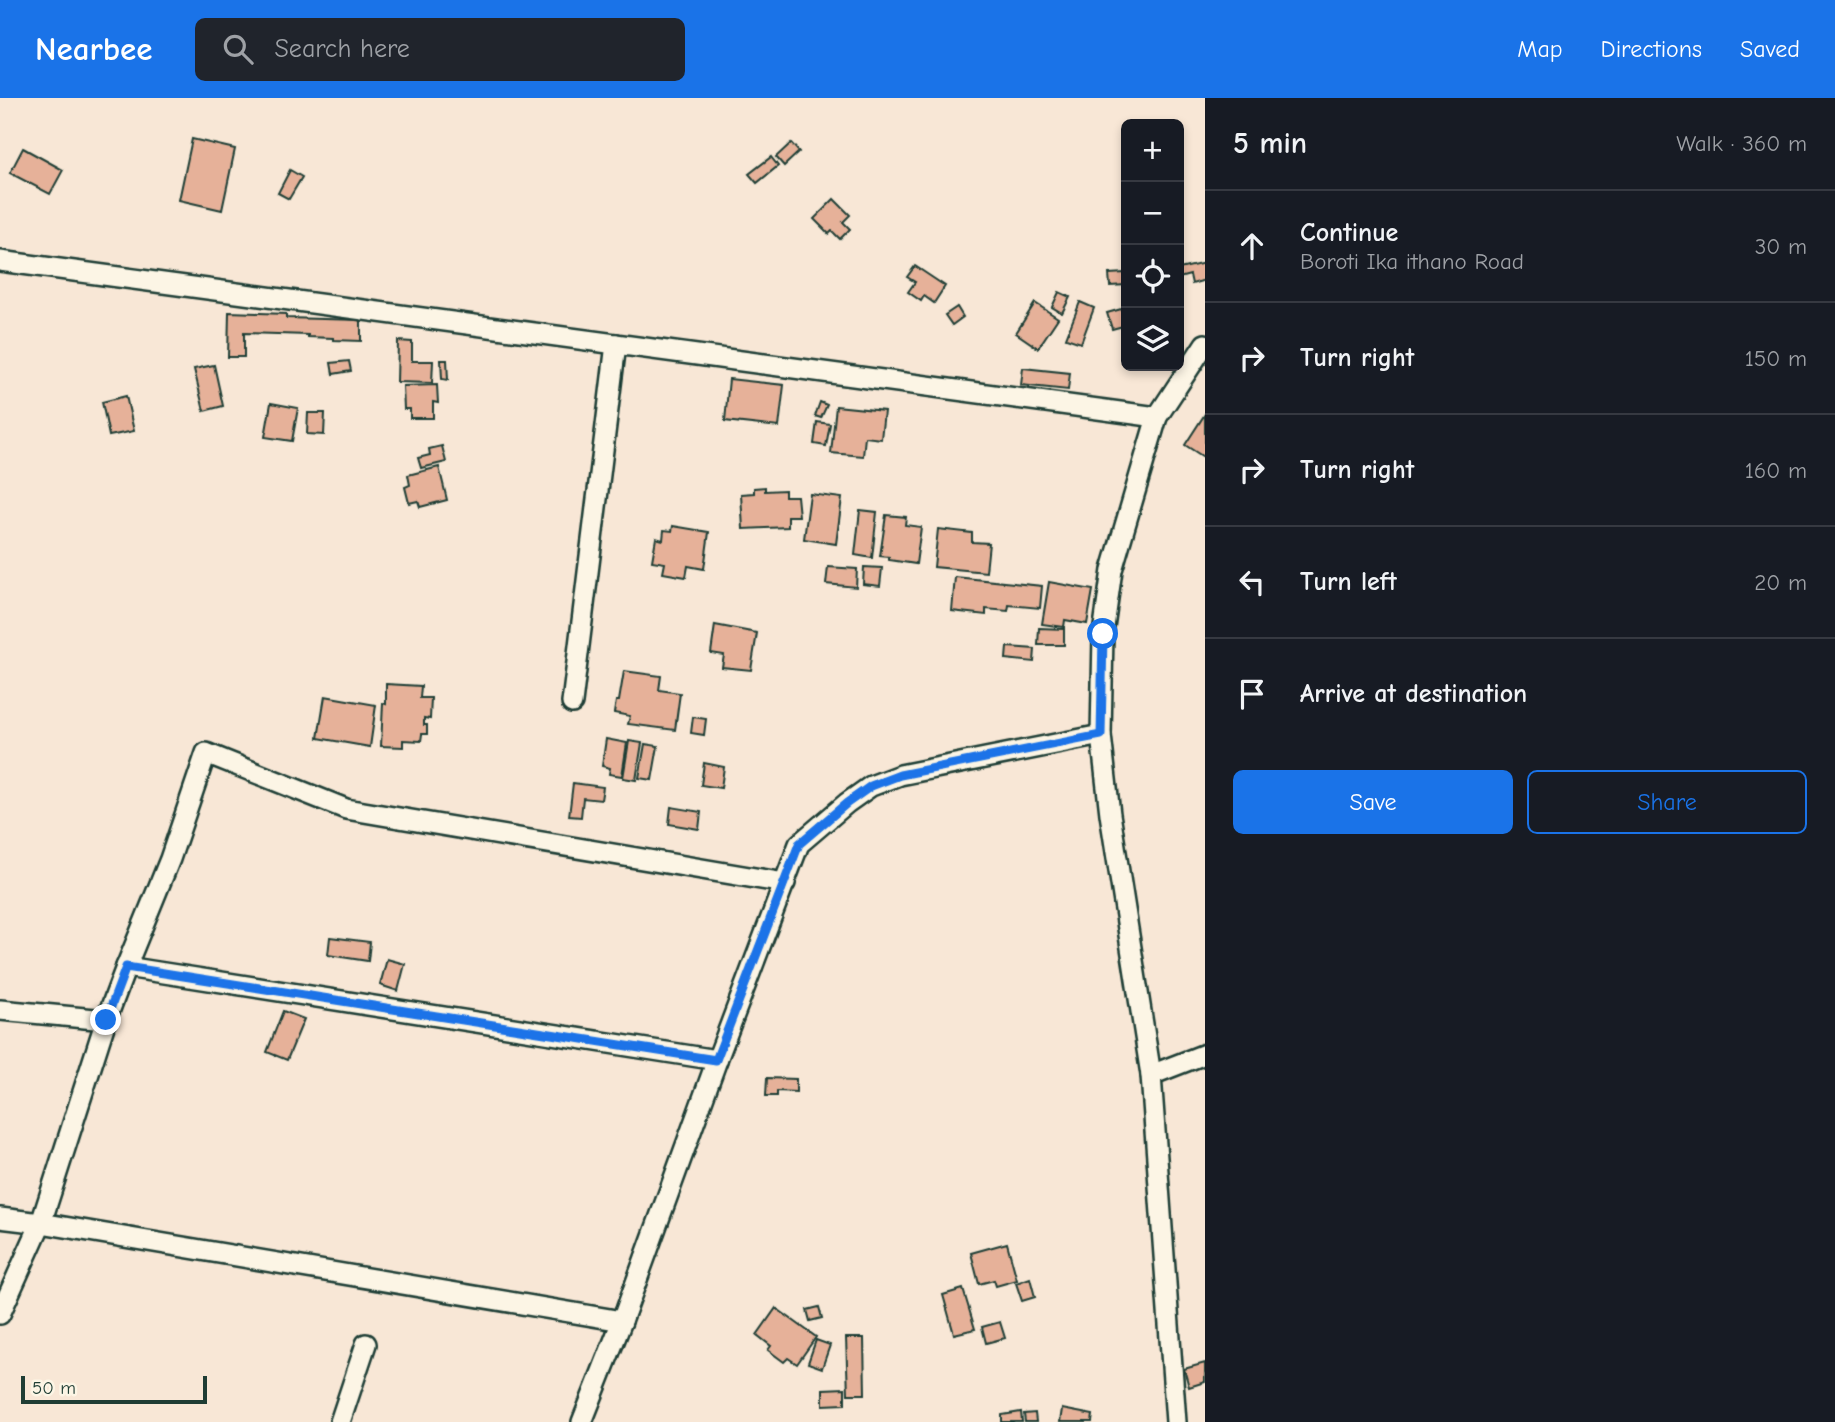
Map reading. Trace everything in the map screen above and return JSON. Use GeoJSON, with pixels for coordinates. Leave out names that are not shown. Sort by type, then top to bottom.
{"type":"FeatureCollection","features":[{"type":"Feature","properties":{"kind":"street"},"geometry":{"type":"LineString","coordinates":[[0,261],[1157,417]]}},
{"type":"Feature","properties":{"kind":"street"},"geometry":{"type":"LineString","coordinates":[[572,703],[617,344]]}},
{"type":"Feature","properties":{"kind":"street"},"geometry":{"type":"LineString","coordinates":[[1176,1422],[1151,1075],[1110,814],[1101,735],[1103,634],[1112,570],[1157,417],[1205,344]]}},
{"type":"Feature","properties":{"kind":"street"},"geometry":{"type":"LineString","coordinates":[[582,1422],[799,844],[871,786],[900,775],[1101,735]]}},
{"type":"Feature","properties":{"kind":"street"},"geometry":{"type":"LineString","coordinates":[[0,1314],[41,1223],[106,1020],[170,859],[206,753],[346,808],[785,883]]}},
{"type":"Feature","properties":{"kind":"street"},"geometry":{"type":"LineString","coordinates":[[126,967],[716,1060]]}},
{"type":"Feature","properties":{"kind":"street"},"geometry":{"type":"LineString","coordinates":[[0,1010],[106,1020]]}},
{"type":"Feature","properties":{"kind":"street"},"geometry":{"type":"LineString","coordinates":[[1151,1075],[1205,1054]]}},
{"type":"Feature","properties":{"kind":"street"},"geometry":{"type":"LineString","coordinates":[[0,1218],[622,1321]]}},
{"type":"Feature","properties":{"kind":"street"},"geometry":{"type":"LineString","coordinates":[[340,1422],[366,1344]]}},
{"type":"Feature","properties":{"kind":"building"},"geometry":{"type":"Polygon","coordinates":[[[192,139],[235,149],[222,210],[179,200],[192,139]]]}},
{"type":"Feature","properties":{"kind":"building"},"geometry":{"type":"Polygon","coordinates":[[[791,143],[799,152],[784,166],[776,157],[791,143]]]}},
{"type":"Feature","properties":{"kind":"building"},"geometry":{"type":"Polygon","coordinates":[[[23,148],[63,170],[50,194],[10,173],[23,148]]]}},
{"type":"Feature","properties":{"kind":"building"},"geometry":{"type":"Polygon","coordinates":[[[771,157],[778,166],[757,183],[749,174],[771,157]]]}},
{"type":"Feature","properties":{"kind":"building"},"geometry":{"type":"Polygon","coordinates":[[[290,170],[302,177],[289,199],[278,193],[290,170]]]}},
{"type":"Feature","properties":{"kind":"building"},"geometry":{"type":"Polygon","coordinates":[[[834,199],[850,215],[843,222],[850,229],[840,239],[832,231],[829,234],[814,219],[834,199]]]}},
{"type":"Feature","properties":{"kind":"building"},"geometry":{"type":"Polygon","coordinates":[[[1205,263],[1205,280],[1192,284],[1190,275],[1184,277],[1184,268],[1205,263]]]}},
{"type":"Feature","properties":{"kind":"building"},"geometry":{"type":"Polygon","coordinates":[[[915,266],[945,286],[934,303],[924,296],[921,301],[908,292],[915,282],[907,277],[915,266]]]}},
{"type":"Feature","properties":{"kind":"building"},"geometry":{"type":"Polygon","coordinates":[[[1121,273],[1121,285],[1110,286],[1109,274],[1121,273]]]}},
{"type":"Feature","properties":{"kind":"building"},"geometry":{"type":"Polygon","coordinates":[[[1059,292],[1070,297],[1062,313],[1052,307],[1059,292]]]}},
{"type":"Feature","properties":{"kind":"building"},"geometry":{"type":"Polygon","coordinates":[[[1080,302],[1094,308],[1081,343],[1066,338],[1080,302]]]}},
{"type":"Feature","properties":{"kind":"building"},"geometry":{"type":"Polygon","coordinates":[[[1035,303],[1058,318],[1038,348],[1016,333],[1035,303]]]}},
{"type":"Feature","properties":{"kind":"building"},"geometry":{"type":"Polygon","coordinates":[[[957,307],[963,317],[952,325],[945,315],[957,307]]]}},
{"type":"Feature","properties":{"kind":"building"},"geometry":{"type":"Polygon","coordinates":[[[1121,309],[1121,327],[1112,329],[1107,313],[1121,309]]]}},
{"type":"Feature","properties":{"kind":"building"},"geometry":{"type":"Polygon","coordinates":[[[229,312],[286,314],[286,318],[361,320],[361,341],[333,340],[308,335],[244,333],[244,357],[228,357],[229,312]]]}},
{"type":"Feature","properties":{"kind":"building"},"geometry":{"type":"Polygon","coordinates":[[[398,341],[412,342],[412,361],[433,361],[432,383],[397,382],[398,341]]]}},
{"type":"Feature","properties":{"kind":"building"},"geometry":{"type":"Polygon","coordinates":[[[441,360],[447,360],[448,380],[442,379],[441,360]]]}},
{"type":"Feature","properties":{"kind":"building"},"geometry":{"type":"Polygon","coordinates":[[[349,361],[351,371],[333,374],[331,363],[349,361]]]}},
{"type":"Feature","properties":{"kind":"building"},"geometry":{"type":"Polygon","coordinates":[[[214,365],[223,406],[204,411],[194,369],[214,365]]]}},
{"type":"Feature","properties":{"kind":"building"},"geometry":{"type":"Polygon","coordinates":[[[1023,368],[1070,373],[1068,390],[1021,385],[1023,368]]]}},
{"type":"Feature","properties":{"kind":"building"},"geometry":{"type":"Polygon","coordinates":[[[729,379],[784,385],[779,427],[725,421],[729,379]]]}},
{"type":"Feature","properties":{"kind":"building"},"geometry":{"type":"Polygon","coordinates":[[[437,385],[438,403],[433,402],[433,418],[410,418],[410,409],[404,409],[403,386],[437,385]]]}},
{"type":"Feature","properties":{"kind":"building"},"geometry":{"type":"Polygon","coordinates":[[[126,396],[134,431],[109,436],[102,402],[126,396]]]}},
{"type":"Feature","properties":{"kind":"building"},"geometry":{"type":"Polygon","coordinates":[[[820,402],[827,405],[821,418],[815,416],[820,402]]]}},
{"type":"Feature","properties":{"kind":"building"},"geometry":{"type":"Polygon","coordinates":[[[271,403],[298,408],[292,441],[265,437],[271,403]]]}},
{"type":"Feature","properties":{"kind":"building"},"geometry":{"type":"Polygon","coordinates":[[[836,406],[884,411],[881,439],[865,437],[863,456],[831,453],[836,406]]]}},
{"type":"Feature","properties":{"kind":"building"},"geometry":{"type":"Polygon","coordinates":[[[308,413],[325,413],[324,435],[307,434],[308,413]]]}},
{"type":"Feature","properties":{"kind":"building"},"geometry":{"type":"Polygon","coordinates":[[[1205,414],[1205,458],[1185,445],[1205,414]]]}},
{"type":"Feature","properties":{"kind":"building"},"geometry":{"type":"Polygon","coordinates":[[[817,422],[830,424],[826,446],[814,444],[817,422]]]}},
{"type":"Feature","properties":{"kind":"building"},"geometry":{"type":"Polygon","coordinates":[[[442,446],[446,462],[421,468],[418,458],[430,455],[429,449],[442,446]]]}},
{"type":"Feature","properties":{"kind":"building"},"geometry":{"type":"Polygon","coordinates":[[[439,467],[447,500],[420,507],[418,501],[409,503],[405,487],[410,485],[408,475],[439,467]]]}},
{"type":"Feature","properties":{"kind":"building"},"geometry":{"type":"Polygon","coordinates":[[[765,487],[765,491],[785,490],[785,496],[797,496],[799,516],[788,516],[788,527],[743,529],[741,494],[754,493],[754,488],[765,487]]]}},
{"type":"Feature","properties":{"kind":"building"},"geometry":{"type":"Polygon","coordinates":[[[810,494],[842,498],[836,544],[804,539],[810,494]]]}},
{"type":"Feature","properties":{"kind":"building"},"geometry":{"type":"Polygon","coordinates":[[[860,510],[877,512],[872,558],[855,555],[860,510]]]}},
{"type":"Feature","properties":{"kind":"building"},"geometry":{"type":"Polygon","coordinates":[[[886,515],[906,517],[905,525],[921,527],[916,564],[880,556],[886,515]]]}},
{"type":"Feature","properties":{"kind":"building"},"geometry":{"type":"Polygon","coordinates":[[[673,526],[709,532],[704,569],[688,566],[686,577],[663,573],[665,563],[652,561],[656,538],[663,540],[664,530],[672,531],[673,526]]]}},
{"type":"Feature","properties":{"kind":"building"},"geometry":{"type":"Polygon","coordinates":[[[938,529],[972,533],[972,542],[989,543],[986,572],[934,567],[938,529]]]}},
{"type":"Feature","properties":{"kind":"building"},"geometry":{"type":"Polygon","coordinates":[[[828,567],[857,569],[856,587],[826,584],[828,567]]]}},
{"type":"Feature","properties":{"kind":"building"},"geometry":{"type":"Polygon","coordinates":[[[864,567],[882,568],[880,586],[863,584],[864,567]]]}},
{"type":"Feature","properties":{"kind":"building"},"geometry":{"type":"Polygon","coordinates":[[[955,577],[1042,586],[1040,608],[1009,605],[1008,611],[986,609],[986,615],[952,611],[955,577]]]}},
{"type":"Feature","properties":{"kind":"building"},"geometry":{"type":"Polygon","coordinates":[[[1049,582],[1093,590],[1087,624],[1065,620],[1064,627],[1042,624],[1049,582]]]}},
{"type":"Feature","properties":{"kind":"building"},"geometry":{"type":"Polygon","coordinates":[[[715,625],[757,633],[751,670],[722,667],[724,655],[711,653],[715,625]]]}},
{"type":"Feature","properties":{"kind":"building"},"geometry":{"type":"Polygon","coordinates":[[[1039,628],[1064,629],[1064,645],[1038,645],[1039,628]]]}},
{"type":"Feature","properties":{"kind":"building"},"geometry":{"type":"Polygon","coordinates":[[[1007,647],[1035,649],[1034,662],[1006,659],[1007,647]]]}},
{"type":"Feature","properties":{"kind":"building"},"geometry":{"type":"Polygon","coordinates":[[[624,671],[661,676],[659,690],[680,693],[675,730],[628,724],[630,716],[614,713],[624,671]]]}},
{"type":"Feature","properties":{"kind":"building"},"geometry":{"type":"Polygon","coordinates":[[[386,684],[421,686],[420,698],[431,698],[430,719],[424,718],[427,734],[422,734],[421,741],[403,740],[403,747],[381,746],[386,684]]]}},
{"type":"Feature","properties":{"kind":"building"},"geometry":{"type":"Polygon","coordinates":[[[325,696],[376,705],[370,747],[318,738],[325,696]]]}},
{"type":"Feature","properties":{"kind":"building"},"geometry":{"type":"Polygon","coordinates":[[[693,717],[706,719],[704,735],[691,733],[693,717]]]}},
{"type":"Feature","properties":{"kind":"building"},"geometry":{"type":"Polygon","coordinates":[[[606,739],[627,743],[622,776],[609,774],[610,768],[602,766],[606,739]]]}},
{"type":"Feature","properties":{"kind":"building"},"geometry":{"type":"Polygon","coordinates":[[[629,741],[642,743],[636,780],[623,778],[629,741]]]}},
{"type":"Feature","properties":{"kind":"building"},"geometry":{"type":"Polygon","coordinates":[[[645,744],[658,746],[652,780],[639,778],[645,744]]]}},
{"type":"Feature","properties":{"kind":"building"},"geometry":{"type":"Polygon","coordinates":[[[704,763],[724,767],[721,788],[701,785],[704,763]]]}},
{"type":"Feature","properties":{"kind":"building"},"geometry":{"type":"Polygon","coordinates":[[[573,783],[603,787],[601,800],[583,798],[581,817],[569,816],[573,783]]]}},
{"type":"Feature","properties":{"kind":"building"},"geometry":{"type":"Polygon","coordinates":[[[671,807],[701,812],[699,829],[669,824],[671,807]]]}},
{"type":"Feature","properties":{"kind":"building"},"geometry":{"type":"Polygon","coordinates":[[[330,937],[370,942],[368,961],[328,955],[330,937]]]}},
{"type":"Feature","properties":{"kind":"building"},"geometry":{"type":"Polygon","coordinates":[[[387,959],[405,964],[398,991],[380,985],[387,959]]]}},
{"type":"Feature","properties":{"kind":"building"},"geometry":{"type":"Polygon","coordinates":[[[283,1011],[304,1019],[287,1060],[267,1052],[283,1011]]]}},
{"type":"Feature","properties":{"kind":"building"},"geometry":{"type":"Polygon","coordinates":[[[767,1078],[796,1079],[796,1092],[777,1091],[777,1096],[766,1096],[767,1078]]]}},
{"type":"Feature","properties":{"kind":"building"},"geometry":{"type":"Polygon","coordinates":[[[1007,1243],[1017,1280],[996,1286],[994,1280],[979,1284],[971,1253],[1007,1243]]]}},
{"type":"Feature","properties":{"kind":"building"},"geometry":{"type":"Polygon","coordinates":[[[1030,1278],[1035,1297],[1022,1301],[1016,1283],[1030,1278]]]}},
{"type":"Feature","properties":{"kind":"building"},"geometry":{"type":"Polygon","coordinates":[[[963,1289],[975,1329],[954,1334],[943,1295],[963,1289]]]}},
{"type":"Feature","properties":{"kind":"building"},"geometry":{"type":"Polygon","coordinates":[[[819,1307],[822,1318],[810,1321],[807,1310],[819,1307]]]}},
{"type":"Feature","properties":{"kind":"building"},"geometry":{"type":"Polygon","coordinates":[[[776,1308],[816,1337],[797,1364],[788,1358],[784,1362],[768,1350],[771,1346],[757,1335],[776,1308]]]}},
{"type":"Feature","properties":{"kind":"building"},"geometry":{"type":"Polygon","coordinates":[[[1000,1322],[1005,1338],[986,1343],[982,1327],[1000,1322]]]}},
{"type":"Feature","properties":{"kind":"building"},"geometry":{"type":"Polygon","coordinates":[[[846,1338],[864,1338],[865,1394],[848,1394],[846,1338]]]}},
{"type":"Feature","properties":{"kind":"building"},"geometry":{"type":"Polygon","coordinates":[[[816,1340],[830,1345],[822,1368],[808,1363],[816,1340]]]}},
{"type":"Feature","properties":{"kind":"building"},"geometry":{"type":"Polygon","coordinates":[[[1205,1363],[1205,1382],[1189,1387],[1184,1369],[1205,1363]]]}},
{"type":"Feature","properties":{"kind":"building"},"geometry":{"type":"Polygon","coordinates":[[[845,1388],[845,1404],[823,1405],[823,1389],[845,1388]]]}},
{"type":"Feature","properties":{"kind":"building"},"geometry":{"type":"Polygon","coordinates":[[[1062,1409],[1093,1415],[1092,1422],[1060,1422],[1062,1409]]]}},
{"type":"Feature","properties":{"kind":"building"},"geometry":{"type":"Polygon","coordinates":[[[1021,1412],[1022,1422],[1002,1422],[1002,1415],[1021,1412]]]}},
{"type":"Feature","properties":{"kind":"building"},"geometry":{"type":"Polygon","coordinates":[[[1035,1413],[1036,1422],[1025,1422],[1024,1414],[1035,1413]]]}},
{"type":"Feature","properties":{"kind":"route"},"geometry":{"type":"LineString","coordinates":[[106,1020],[126,967],[716,1060],[799,844],[871,786],[900,775],[1101,735],[1103,634]]}}]}
